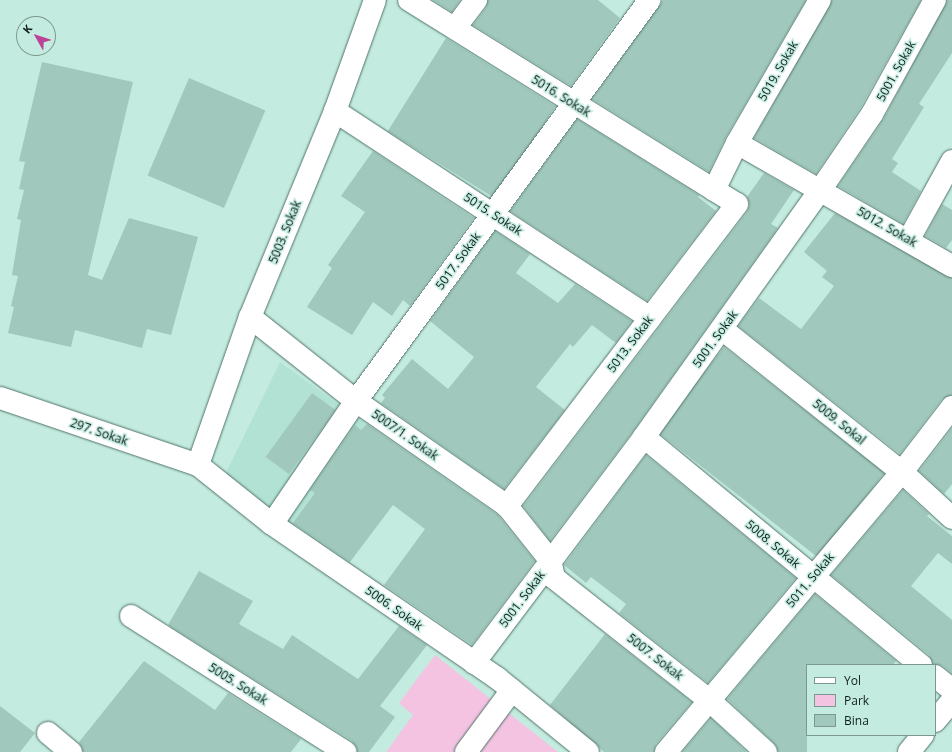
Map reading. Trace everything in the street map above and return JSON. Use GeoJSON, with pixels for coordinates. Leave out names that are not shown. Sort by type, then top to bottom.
{"type":"FeatureCollection","features":[{"type":"Feature","properties":{"kind":"street","name":"5003. Sokak"},"geometry":{"type":"LineString","coordinates":[[198,465],[250,317],[335,111],[375,0]]}},
{"type":"Feature","properties":{"kind":"street","name":"5016. Sokak"},"geometry":{"type":"LineString","coordinates":[[409,0],[714,190]]}},
{"type":"Feature","properties":{"kind":"street"},"geometry":{"type":"LineString","coordinates":[[455,28],[476,0]]}},
{"type":"Feature","properties":{"kind":"street","name":"5017. Sokak"},"geometry":{"type":"LineString","coordinates":[[272,524],[356,401],[649,0]]}},
{"type":"Feature","properties":{"kind":"street","name":"5019. Sokak"},"geometry":{"type":"LineString","coordinates":[[714,190],[737,143],[820,0]]}},
{"type":"Feature","properties":{"kind":"street","name":"5001. Sokak"},"geometry":{"type":"LineString","coordinates":[[474,663],[644,437],[821,189],[872,114],[935,0]]}},
{"type":"Feature","properties":{"kind":"street","name":"5015. Sokak"},"geometry":{"type":"LineString","coordinates":[[335,111],[493,213],[650,318]]}},
{"type":"Feature","properties":{"kind":"street","name":"5012. Sokak"},"geometry":{"type":"LineString","coordinates":[[737,143],[909,239],[952,266]]}},
{"type":"Feature","properties":{"kind":"street"},"geometry":{"type":"LineString","coordinates":[[909,239],[952,161]]}},
{"type":"Feature","properties":{"kind":"street","name":"5013. Sokak"},"geometry":{"type":"LineString","coordinates":[[507,506],[737,204],[714,190]]}},
{"type":"Feature","properties":{"kind":"street","name":"5007/1. Sokak"},"geometry":{"type":"LineString","coordinates":[[250,317],[356,401],[507,506],[550,560]]}},
{"type":"Feature","properties":{"kind":"street","name":"5009. Sokal"},"geometry":{"type":"LineString","coordinates":[[722,329],[902,472],[952,518]]}},
{"type":"Feature","properties":{"kind":"street","name":"297. Sokak"},"geometry":{"type":"LineString","coordinates":[[0,398],[198,465]]}},
{"type":"Feature","properties":{"kind":"street","name":"5011. Sokak"},"geometry":{"type":"LineString","coordinates":[[666,752],[902,472],[952,408]]}},
{"type":"Feature","properties":{"kind":"street","name":"5008. Sokak"},"geometry":{"type":"LineString","coordinates":[[644,437],[921,664]]}},
{"type":"Feature","properties":{"kind":"street","name":"5006. Sokak"},"geometry":{"type":"LineString","coordinates":[[198,465],[272,524],[512,690],[588,752]]}},
{"type":"Feature","properties":{"kind":"street","name":"5007. Sokak"},"geometry":{"type":"LineString","coordinates":[[550,560],[554,578],[710,700],[766,752]]}},
{"type":"Feature","properties":{"kind":"street","name":"5005. Sokak"},"geometry":{"type":"LineString","coordinates":[[131,616],[345,752]]}},
{"type":"Feature","properties":{"kind":"street"},"geometry":{"type":"LineString","coordinates":[[936,677],[952,690]]}},
{"type":"Feature","properties":{"kind":"street"},"geometry":{"type":"LineString","coordinates":[[466,752],[512,690]]}},
{"type":"Feature","properties":{"kind":"street"},"geometry":{"type":"LineString","coordinates":[[48,733],[71,752]]}},
{"type":"Feature","properties":{"kind":"street"},"geometry":{"type":"LineString","coordinates":[[909,752],[922,736]]}},
{"type":"Feature","properties":{"kind":"shaded area"},"geometry":{"type":"Polygon","coordinates":[[[280,362],[418,462],[343,571],[224,477],[280,362]]]}},
{"type":"Feature","properties":{"kind":"green space"},"geometry":{"type":"Polygon","coordinates":[[[435,655],[558,752],[386,752],[413,715],[399,703],[435,655]]]}},
{"type":"Feature","properties":{"kind":"building"},"geometry":{"type":"Polygon","coordinates":[[[433,0],[460,0],[452,12],[433,0]]]}},
{"type":"Feature","properties":{"kind":"building"},"geometry":{"type":"Polygon","coordinates":[[[488,0],[598,0],[620,18],[571,86],[473,25],[486,8],[488,0]]]}},
{"type":"Feature","properties":{"kind":"building"},"geometry":{"type":"Polygon","coordinates":[[[663,0],[806,0],[726,137],[709,172],[592,99],[663,0]]]}},
{"type":"Feature","properties":{"kind":"building"},"geometry":{"type":"Polygon","coordinates":[[[832,0],[921,0],[861,107],[816,174],[754,138],[832,0]]]}},
{"type":"Feature","properties":{"kind":"building"},"geometry":{"type":"Polygon","coordinates":[[[947,0],[952,0],[952,53],[919,104],[924,107],[892,159],[898,163],[892,172],[921,191],[903,224],[838,186],[883,120],[947,0]]]}},
{"type":"Feature","properties":{"kind":"building"},"geometry":{"type":"Polygon","coordinates":[[[446,38],[555,106],[497,200],[388,131],[446,38]]]}},
{"type":"Feature","properties":{"kind":"building"},"geometry":{"type":"Polygon","coordinates":[[[42,62],[133,82],[88,275],[102,280],[129,218],[198,237],[171,335],[147,329],[142,348],[75,330],[71,347],[8,333],[14,307],[11,306],[18,276],[12,275],[21,220],[17,219],[24,190],[19,189],[25,162],[19,161],[42,62]]]}},
{"type":"Feature","properties":{"kind":"building"},"geometry":{"type":"Polygon","coordinates":[[[189,78],[265,110],[224,208],[148,176],[189,78]]]}},
{"type":"Feature","properties":{"kind":"building"},"geometry":{"type":"Polygon","coordinates":[[[577,119],[699,195],[698,197],[716,211],[647,301],[510,211],[577,119]]]}},
{"type":"Feature","properties":{"kind":"building"},"geometry":{"type":"Polygon","coordinates":[[[373,151],[474,218],[410,306],[403,300],[392,316],[373,302],[352,335],[307,307],[332,268],[328,265],[365,212],[341,196],[373,151]]]}},
{"type":"Feature","properties":{"kind":"building"},"geometry":{"type":"Polygon","coordinates":[[[764,173],[794,190],[771,224],[778,228],[634,430],[550,541],[523,506],[747,212],[749,205],[747,197],[764,173]]]}},
{"type":"Feature","properties":{"kind":"building"},"geometry":{"type":"Polygon","coordinates":[[[942,204],[952,210],[952,240],[946,248],[925,236],[942,204]]]}},
{"type":"Feature","properties":{"kind":"building"},"geometry":{"type":"Polygon","coordinates":[[[835,213],[952,278],[952,395],[942,399],[900,454],[738,326],[759,298],[801,329],[834,286],[822,277],[827,271],[804,252],[835,213]]]}},
{"type":"Feature","properties":{"kind":"building"},"geometry":{"type":"Polygon","coordinates":[[[495,231],[530,254],[516,273],[558,303],[575,284],[632,321],[616,343],[592,325],[573,347],[570,344],[536,387],[565,410],[504,489],[381,403],[385,398],[382,395],[412,359],[448,389],[474,357],[430,321],[495,231]]]}},
{"type":"Feature","properties":{"kind":"building"},"geometry":{"type":"Polygon","coordinates":[[[724,347],[885,473],[818,558],[658,432],[724,347]]]}},
{"type":"Feature","properties":{"kind":"building"},"geometry":{"type":"Polygon","coordinates":[[[312,393],[335,410],[289,474],[266,457],[312,393]]]}},
{"type":"Feature","properties":{"kind":"building"},"geometry":{"type":"Polygon","coordinates":[[[367,424],[498,515],[535,561],[472,645],[384,585],[425,529],[393,505],[350,562],[293,523],[315,493],[310,490],[355,425],[361,430],[367,424]]]}},
{"type":"Feature","properties":{"kind":"building"},"geometry":{"type":"Polygon","coordinates":[[[952,428],[952,484],[944,494],[919,471],[952,428]]]}},
{"type":"Feature","properties":{"kind":"building"},"geometry":{"type":"Polygon","coordinates":[[[646,455],[796,578],[708,683],[619,613],[626,604],[591,577],[586,583],[564,565],[646,455]]]}},
{"type":"Feature","properties":{"kind":"building"},"geometry":{"type":"Polygon","coordinates":[[[903,490],[929,514],[927,516],[952,536],[952,564],[938,553],[911,586],[952,620],[952,674],[943,666],[933,664],[929,655],[831,575],[903,490]]]}},
{"type":"Feature","properties":{"kind":"building"},"geometry":{"type":"Polygon","coordinates":[[[199,571],[253,601],[239,624],[283,649],[292,635],[358,679],[399,626],[427,645],[380,706],[395,717],[369,752],[357,752],[352,741],[168,625],[199,571]]]}},
{"type":"Feature","properties":{"kind":"building"},"geometry":{"type":"Polygon","coordinates":[[[815,594],[896,661],[894,664],[806,664],[807,752],[778,752],[774,743],[727,699],[815,594]]]}},
{"type":"Feature","properties":{"kind":"building"},"geometry":{"type":"Polygon","coordinates":[[[605,634],[692,702],[656,744],[654,752],[604,752],[550,705],[605,634]]]}},
{"type":"Feature","properties":{"kind":"building"},"geometry":{"type":"Polygon","coordinates":[[[144,661],[215,710],[228,693],[301,739],[291,752],[83,752],[79,742],[144,661]]]}},
{"type":"Feature","properties":{"kind":"building"},"geometry":{"type":"Polygon","coordinates":[[[0,706],[35,733],[20,752],[0,752],[0,706]]]}},
{"type":"Feature","properties":{"kind":"building"},"geometry":{"type":"Polygon","coordinates":[[[711,718],[747,752],[682,752],[711,718]]]}}]}
